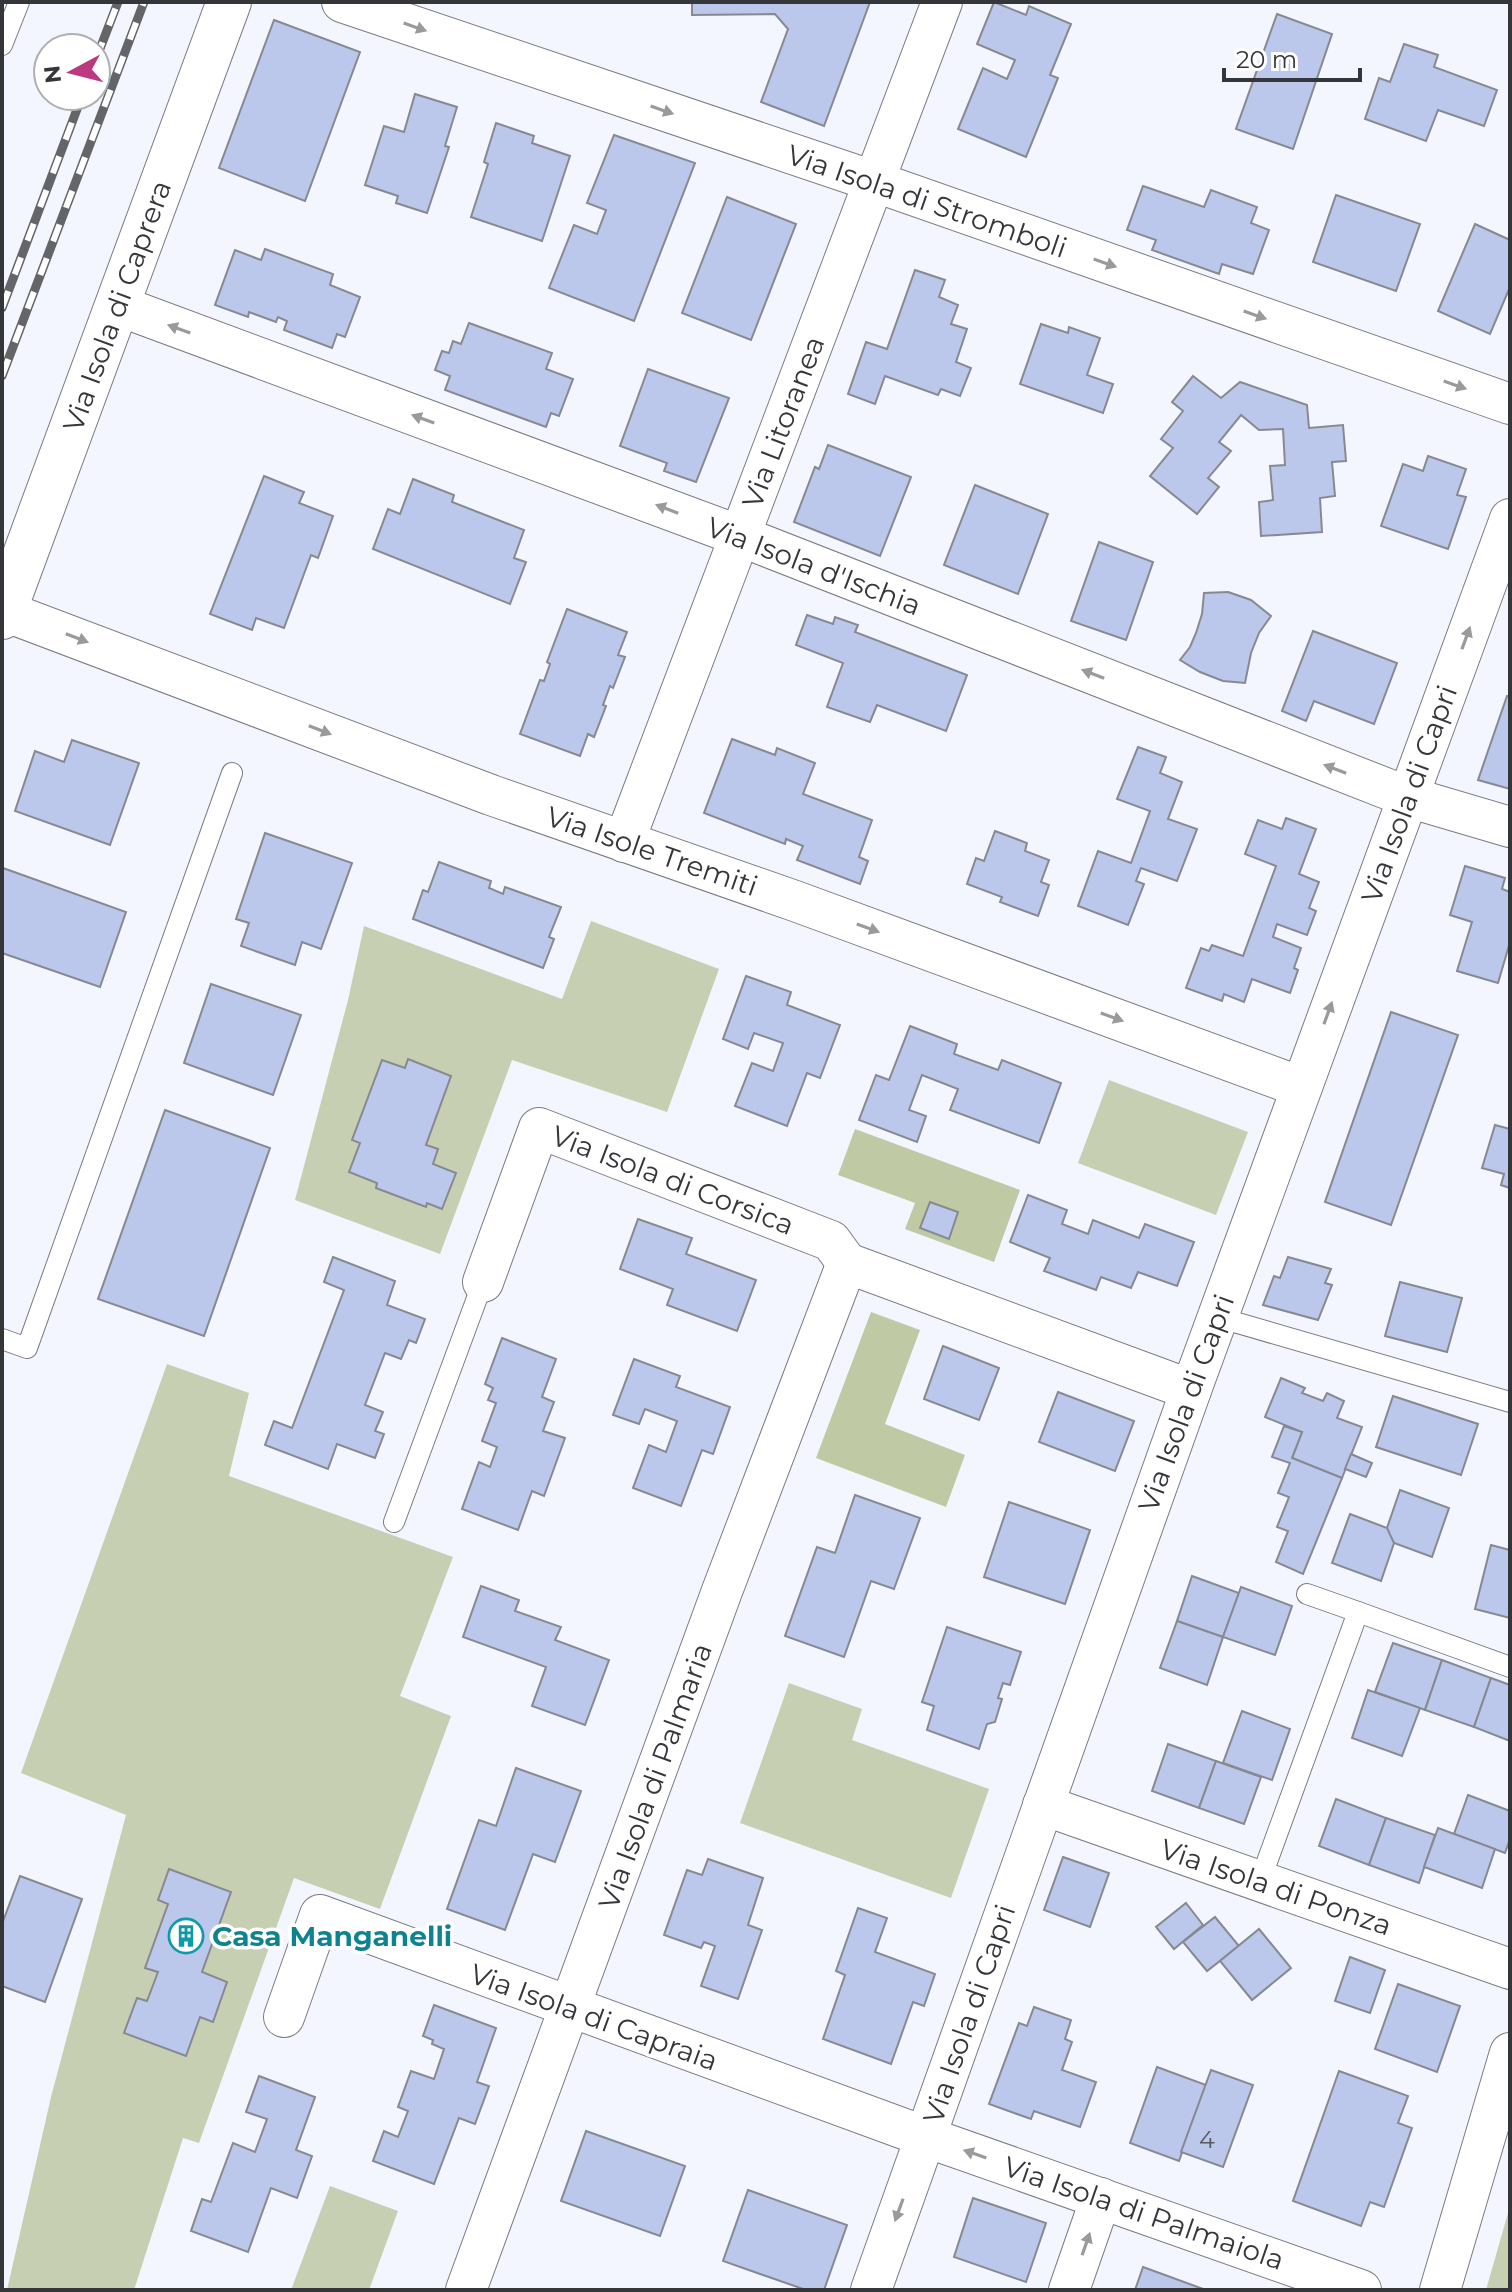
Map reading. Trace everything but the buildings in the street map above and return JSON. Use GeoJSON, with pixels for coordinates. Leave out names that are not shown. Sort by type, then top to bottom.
{"type":"FeatureCollection","features":[{"type":"Feature","properties":{"kind":"street","name":"Via Isola di Caprera"},"geometry":{"type":"LineString","coordinates":[[3,614],[229,2]]}},
{"type":"Feature","properties":{"kind":"street","name":"Via Isola di Stromboli"},"geometry":{"type":"LineString","coordinates":[[342,2],[873,181],[1510,404]]}},
{"type":"Feature","properties":{"kind":"street","name":"Via Litoranea"},"geometry":{"type":"LineString","coordinates":[[624,842],[942,2]]}},
{"type":"Feature","properties":{"kind":"street","name":"Via Isola d'Ischia"},"geometry":{"type":"LineString","coordinates":[[117,305],[740,536],[1408,797],[1510,827]]}},
{"type":"Feature","properties":{"kind":"street","name":"Via Isola di Capri"},"geometry":{"type":"LineString","coordinates":[[871,2290],[1217,1317],[1510,519]]}},
{"type":"Feature","properties":{"kind":"street","name":"Via Isole Tremiti"},"geometry":{"type":"LineString","coordinates":[[3,614],[491,795],[780,896],[1301,1087]]}},
{"type":"Feature","properties":{"kind":"street","name":"Via Isola di Corsica"},"geometry":{"type":"LineString","coordinates":[[483,1282],[539,1128],[831,1241],[847,1263],[1191,1390]]}},
{"type":"Feature","properties":{"kind":"street","name":"Via Isola di Palmaria"},"geometry":{"type":"LineString","coordinates":[[466,2290],[722,1591],[847,1263]]}},
{"type":"Feature","properties":{"kind":"street","name":"Via Isola di Ponza"},"geometry":{"type":"LineString","coordinates":[[1043,1805],[1499,1966]]}},
{"type":"Feature","properties":{"kind":"street","name":"Via Isola di Capraia"},"geometry":{"type":"LineString","coordinates":[[284,2017],[320,1915],[926,2137]]}},
{"type":"Feature","properties":{"kind":"street"},"geometry":{"type":"LineString","coordinates":[[1440,2290],[1510,2053]]}},
{"type":"Feature","properties":{"kind":"street","name":"Via Isola di Palmaiola"},"geometry":{"type":"LineString","coordinates":[[926,2137],[1361,2290]]}},
{"type":"Feature","properties":{"kind":"street"},"geometry":{"type":"LineString","coordinates":[[1069,2290],[1101,2198]]}},
{"type":"Feature","properties":{"kind":"lane"},"geometry":{"type":"LineString","coordinates":[[2,45],[19,2]]}},
{"type":"Feature","properties":{"kind":"lane"},"geometry":{"type":"LineString","coordinates":[[2,1339],[27,1348],[232,773]]}},
{"type":"Feature","properties":{"kind":"lane","name":"Via Isola di Corsica"},"geometry":{"type":"LineString","coordinates":[[394,1522],[483,1282]]}},
{"type":"Feature","properties":{"kind":"lane"},"geometry":{"type":"LineString","coordinates":[[1217,1317],[1510,1402]]}},
{"type":"Feature","properties":{"kind":"lane"},"geometry":{"type":"LineString","coordinates":[[1307,1594],[1510,1667]]}},
{"type":"Feature","properties":{"kind":"lane"},"geometry":{"type":"LineString","coordinates":[[1260,1881],[1358,1612]]}},
{"type":"Feature","properties":{"kind":"green space"},"geometry":{"type":"Polygon","coordinates":[[[591,921],[719,969],[667,1112],[512,1060],[440,1254],[295,1200],[348,1000],[364,926],[562,999],[591,921]]]}},
{"type":"Feature","properties":{"kind":"green space"},"geometry":{"type":"Polygon","coordinates":[[[1109,1080],[1248,1132],[1216,1215],[1078,1163],[1109,1080]]]}},
{"type":"Feature","properties":{"kind":"green space"},"geometry":{"type":"Polygon","coordinates":[[[855,1129],[1020,1190],[994,1262],[905,1229],[915,1203],[838,1175],[855,1129]]]}},
{"type":"Feature","properties":{"kind":"green space"},"geometry":{"type":"Polygon","coordinates":[[[871,1312],[920,1330],[885,1424],[965,1455],[946,1507],[816,1458],[871,1312]]]}},
{"type":"Feature","properties":{"kind":"green space"},"geometry":{"type":"Polygon","coordinates":[[[167,1364],[249,1393],[229,1476],[453,1557],[400,1696],[451,1716],[380,1909],[294,1878],[199,2143],[183,2138],[134,2290],[7,2290],[51,2097],[126,1815],[21,1773],[167,1364]]]}},
{"type":"Feature","properties":{"kind":"green space"},"geometry":{"type":"Polygon","coordinates":[[[789,1683],[862,1709],[852,1740],[989,1789],[951,1898],[740,1823],[789,1683]]]}},
{"type":"Feature","properties":{"kind":"green space"},"geometry":{"type":"Polygon","coordinates":[[[330,2186],[398,2211],[369,2290],[291,2290],[330,2186]]]}},
{"type":"Feature","properties":{"kind":"green space"},"geometry":{"type":"Polygon","coordinates":[[[1510,2206],[1510,2290],[1486,2290],[1510,2206]]]}},
{"type":"Feature","properties":{"kind":"railway"},"geometry":{"type":"LineString","coordinates":[[106,32],[118,2]]}},
{"type":"Feature","properties":{"kind":"railway"},"geometry":{"type":"LineString","coordinates":[[2,376],[144,2]]}},
{"type":"Feature","properties":{"kind":"railway"},"geometry":{"type":"LineString","coordinates":[[2,308],[76,112]]}},
{"type":"Feature","properties":{"kind":"place","name":"Casa Manganelli"},"geometry":{"type":"Point","coordinates":[186,1936]}}]}
